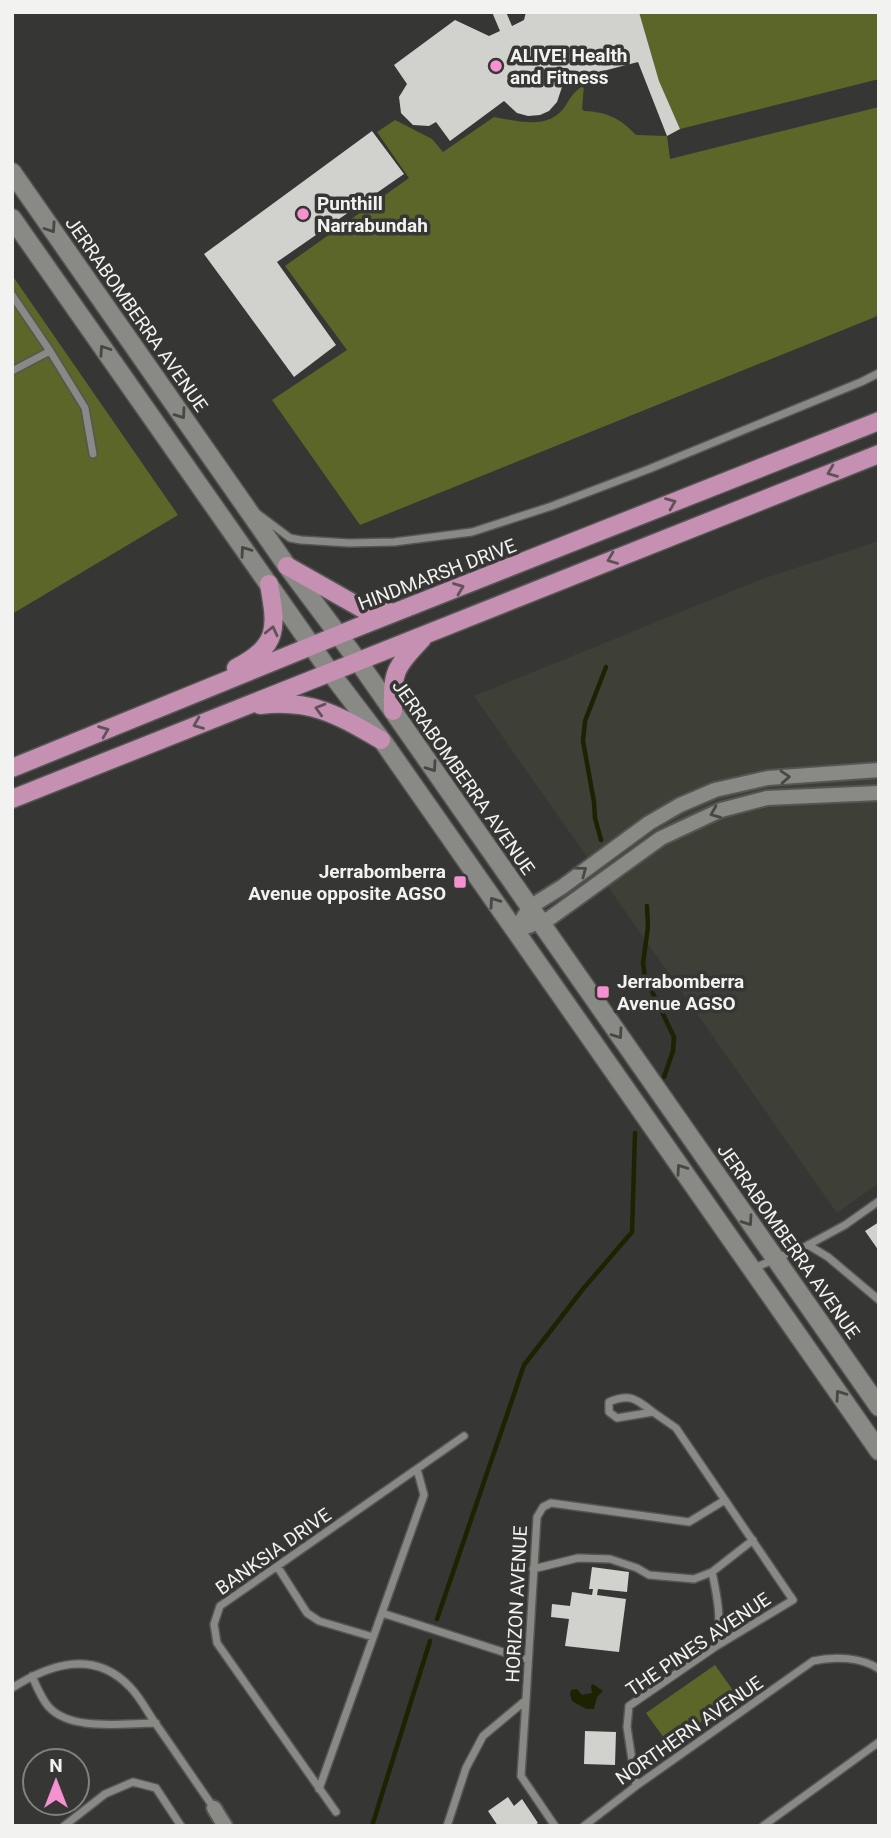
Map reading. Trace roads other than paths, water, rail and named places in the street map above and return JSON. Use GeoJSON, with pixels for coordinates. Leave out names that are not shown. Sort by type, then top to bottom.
{"type":"FeatureCollection","features":[{"type":"Feature","properties":{"kind":"main road","name":"HINDMARSH DRIVE"},"geometry":{"type":"LineString","coordinates":[[12,768],[338,635],[879,421]]}},
{"type":"Feature","properties":{"kind":"main road"},"geometry":{"type":"LineString","coordinates":[[12,799],[879,454]]}},
{"type":"Feature","properties":{"kind":"main road"},"geometry":{"type":"LineString","coordinates":[[287,566],[363,609],[396,612]]}},
{"type":"Feature","properties":{"kind":"main road"},"geometry":{"type":"LineString","coordinates":[[159,709],[263,651],[271,639],[274,622],[269,584]]}},
{"type":"Feature","properties":{"kind":"main road"},"geometry":{"type":"LineString","coordinates":[[393,711],[392,690],[397,667],[426,634]]}},
{"type":"Feature","properties":{"kind":"main road"},"geometry":{"type":"LineString","coordinates":[[236,708],[287,703],[317,708],[338,715],[381,740]]}},
{"type":"Feature","properties":{"kind":"street","name":"JERRABOMBERRA AVENUE"},"geometry":{"type":"LineString","coordinates":[[12,172],[76,268],[287,566],[358,661],[879,1407]]}},
{"type":"Feature","properties":{"kind":"street"},"geometry":{"type":"LineString","coordinates":[[12,218],[879,1451]]}},
{"type":"Feature","properties":{"kind":"street"},"geometry":{"type":"LineString","coordinates":[[41,258],[76,268],[74,304]]}},
{"type":"Feature","properties":{"kind":"street"},"geometry":{"type":"LineString","coordinates":[[514,931],[530,907],[562,887],[649,823],[680,805],[715,790],[768,778],[879,770]]}},
{"type":"Feature","properties":{"kind":"street"},"geometry":{"type":"LineString","coordinates":[[514,931],[541,923],[661,838],[721,810],[767,798],[879,793]]}},
{"type":"Feature","properties":{"kind":"street"},"geometry":{"type":"LineString","coordinates":[[540,968],[561,953]]}},
{"type":"Feature","properties":{"kind":"street"},"geometry":{"type":"LineString","coordinates":[[214,1808],[225,1826]]}},
{"type":"Feature","properties":{"kind":"lane"},"geometry":{"type":"LineString","coordinates":[[12,295],[85,408],[93,454]]}},
{"type":"Feature","properties":{"kind":"lane"},"geometry":{"type":"LineString","coordinates":[[12,371],[50,351]]}},
{"type":"Feature","properties":{"kind":"lane"},"geometry":{"type":"LineString","coordinates":[[243,503],[290,538],[301,540],[394,542],[472,532],[552,506],[649,469],[879,373]]}},
{"type":"Feature","properties":{"kind":"lane"},"geometry":{"type":"LineString","coordinates":[[752,1270],[845,1225],[879,1201]]}},
{"type":"Feature","properties":{"kind":"lane"},"geometry":{"type":"LineString","coordinates":[[808,1245],[828,1257],[879,1300]]}},
{"type":"Feature","properties":{"kind":"lane","name":"THE PINES AVENUE"},"geometry":{"type":"LineString","coordinates":[[636,1786],[627,1727],[629,1706],[715,1647],[793,1600],[676,1428],[636,1400],[623,1396],[609,1402],[609,1412],[617,1418],[653,1412]]}},
{"type":"Feature","properties":{"kind":"lane","name":"BANKSIA DRIVE"},"geometry":{"type":"LineString","coordinates":[[336,1812],[217,1643],[214,1624],[220,1606],[464,1436]]}},
{"type":"Feature","properties":{"kind":"lane"},"geometry":{"type":"LineString","coordinates":[[319,1789],[424,1495],[417,1469]]}},
{"type":"Feature","properties":{"kind":"lane","name":"HORIZON AVENUE"},"geometry":{"type":"LineString","coordinates":[[447,1826],[466,1768],[483,1736],[526,1700],[537,1517],[543,1507],[551,1503],[689,1522],[725,1500]]}},
{"type":"Feature","properties":{"kind":"lane"},"geometry":{"type":"LineString","coordinates":[[534,1569],[578,1558],[610,1559],[649,1575],[694,1579],[712,1572],[753,1540]]}},
{"type":"Feature","properties":{"kind":"lane"},"geometry":{"type":"LineString","coordinates":[[276,1566],[307,1613],[319,1621],[373,1637]]}},
{"type":"Feature","properties":{"kind":"lane"},"geometry":{"type":"LineString","coordinates":[[712,1572],[717,1592],[719,1636],[715,1647]]}},
{"type":"Feature","properties":{"kind":"lane"},"geometry":{"type":"LineString","coordinates":[[382,1613],[528,1660]]}},
{"type":"Feature","properties":{"kind":"lane","name":"NORTHERN AVENUE"},"geometry":{"type":"LineString","coordinates":[[584,1826],[813,1661],[829,1657],[872,1664],[879,1669]]}},
{"type":"Feature","properties":{"kind":"lane"},"geometry":{"type":"LineString","coordinates":[[12,1688],[61,1664],[86,1664],[108,1671],[131,1687],[214,1808]]}},
{"type":"Feature","properties":{"kind":"lane"},"geometry":{"type":"LineString","coordinates":[[32,1676],[48,1706],[65,1719],[82,1723],[156,1723]]}},
{"type":"Feature","properties":{"kind":"lane"},"geometry":{"type":"LineString","coordinates":[[526,1700],[521,1776],[555,1826]]}},
{"type":"Feature","properties":{"kind":"lane"},"geometry":{"type":"LineString","coordinates":[[763,1826],[879,1742]]}},
{"type":"Feature","properties":{"kind":"lane"},"geometry":{"type":"LineString","coordinates":[[64,1826],[105,1794],[133,1782],[156,1788],[181,1826]]}},
{"type":"Feature","properties":{"kind":"waterway"},"geometry":{"type":"LineString","coordinates":[[601,840],[583,741],[585,721],[606,667]]}},
{"type":"Feature","properties":{"kind":"waterway"},"geometry":{"type":"LineString","coordinates":[[647,906],[648,927],[643,963],[645,977],[674,1037],[673,1051],[664,1077]]}},
{"type":"Feature","properties":{"kind":"waterway"},"geometry":{"type":"LineString","coordinates":[[437,1619],[524,1365],[583,1289],[632,1232],[635,1133]]}},
{"type":"Feature","properties":{"kind":"waterway"},"geometry":{"type":"LineString","coordinates":[[372,1826],[430,1641]]}},
{"type":"Feature","properties":{"kind":"place","name":"ALIVE! Health and Fitness"},"geometry":{"type":"Point","coordinates":[496,66]}},
{"type":"Feature","properties":{"kind":"place","name":"Punthill Narrabundah"},"geometry":{"type":"Point","coordinates":[303,214]}},
{"type":"Feature","properties":{"kind":"place","name":"Jerrabomberra Avenue opposite AGSO"},"geometry":{"type":"Point","coordinates":[460,882]}},
{"type":"Feature","properties":{"kind":"place","name":"Jerrabomberra Avenue AGSO"},"geometry":{"type":"Point","coordinates":[603,992]}}]}
